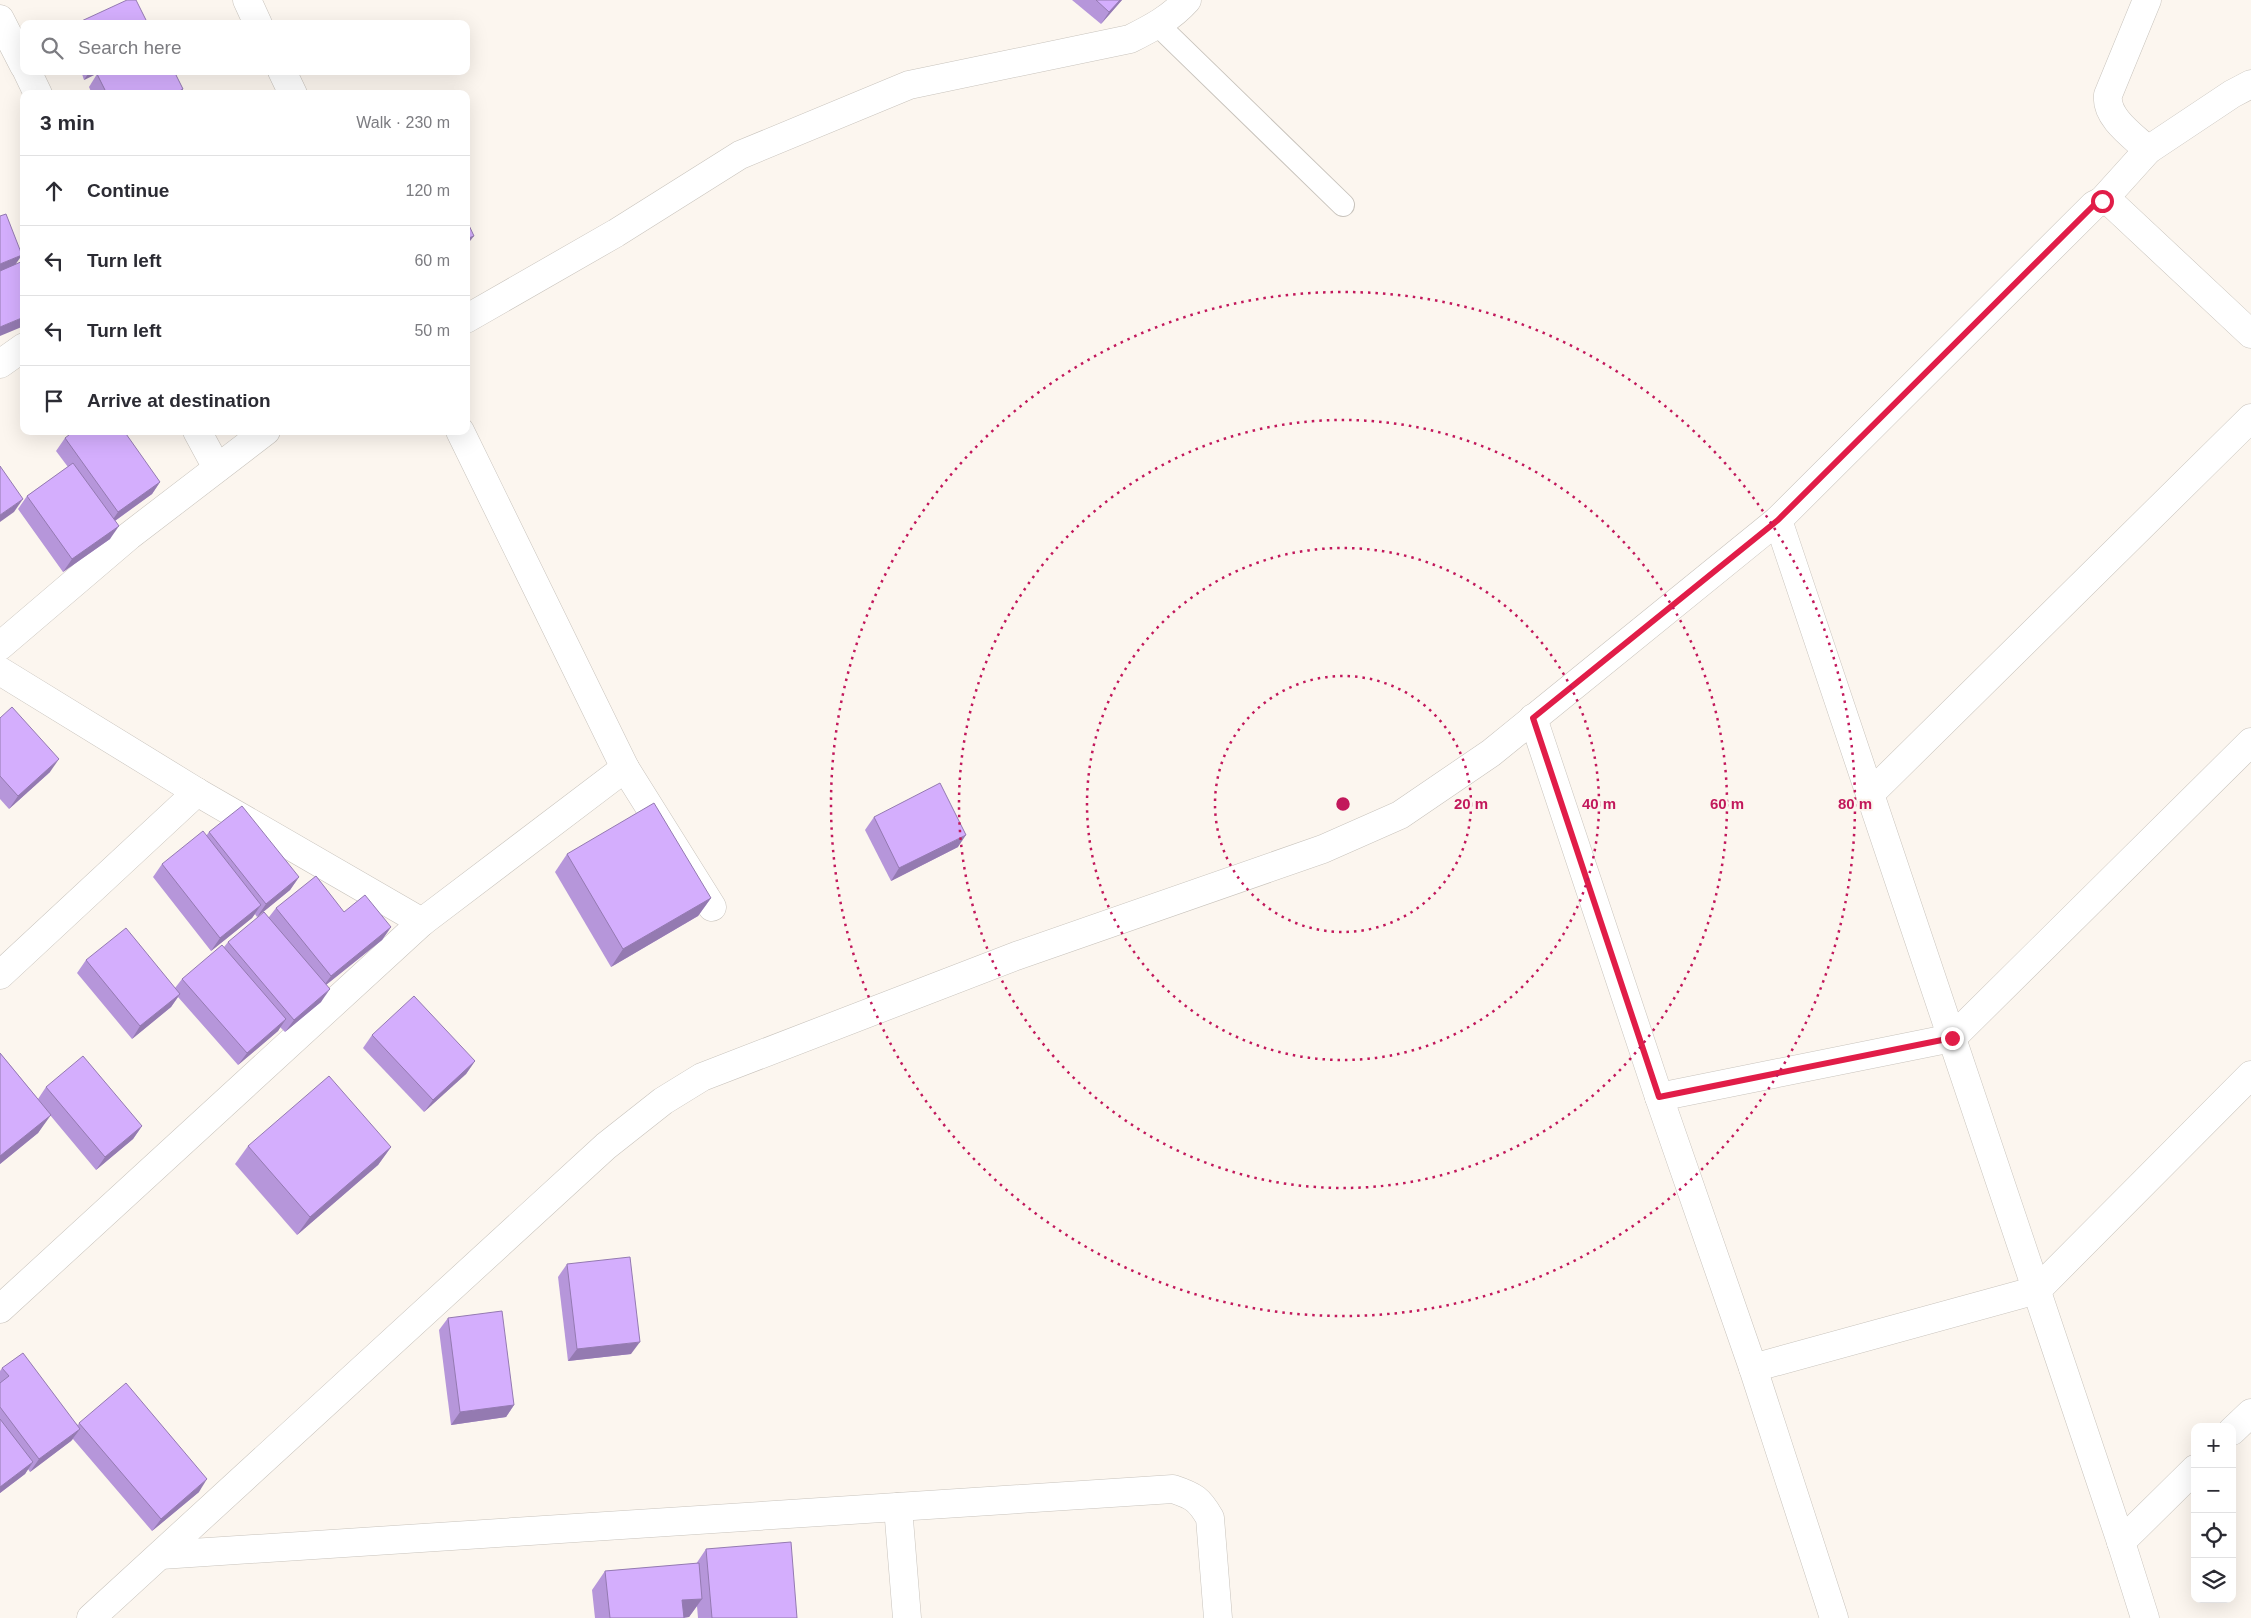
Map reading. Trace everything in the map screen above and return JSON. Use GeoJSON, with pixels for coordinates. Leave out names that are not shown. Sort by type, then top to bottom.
{"type":"FeatureCollection","features":[{"type":"Feature","properties":{"kind":"street"},"geometry":{"type":"LineString","coordinates":[[247,0],[256,20]]}},
{"type":"Feature","properties":{"kind":"street"},"geometry":{"type":"LineString","coordinates":[[470,317],[616,232],[740,155],[910,85],[1130,39],[1158,25],[1188,0]]}},
{"type":"Feature","properties":{"kind":"street"},"geometry":{"type":"LineString","coordinates":[[2147,0],[2106,103],[2112,115],[2148,150]]}},
{"type":"Feature","properties":{"kind":"street"},"geometry":{"type":"LineString","coordinates":[[0,19],[20,58]]}},
{"type":"Feature","properties":{"kind":"street"},"geometry":{"type":"LineString","coordinates":[[28,75],[36,90]]}},
{"type":"Feature","properties":{"kind":"street"},"geometry":{"type":"LineString","coordinates":[[284,75],[291,90]]}},
{"type":"Feature","properties":{"kind":"street"},"geometry":{"type":"LineString","coordinates":[[91,1618],[606,1146],[663,1101],[702,1077],[1016,956],[1323,849],[1400,815],[1491,753],[1778,520],[2094,205],[2102,201],[2148,150],[2232,94],[2251,84]]}},
{"type":"Feature","properties":{"kind":"street"},"geometry":{"type":"LineString","coordinates":[[2102,201],[2110,202],[2251,334]]}},
{"type":"Feature","properties":{"kind":"street"},"geometry":{"type":"LineString","coordinates":[[0,364],[20,349]]}},
{"type":"Feature","properties":{"kind":"street"},"geometry":{"type":"LineString","coordinates":[[1870,794],[2251,418]]}},
{"type":"Feature","properties":{"kind":"street"},"geometry":{"type":"LineString","coordinates":[[199,435],[217,468]]}},
{"type":"Feature","properties":{"kind":"street"},"geometry":{"type":"LineString","coordinates":[[0,646],[129,536],[261,435]]}},
{"type":"Feature","properties":{"kind":"street"},"geometry":{"type":"LineString","coordinates":[[462,435],[625,768],[712,907]]}},
{"type":"Feature","properties":{"kind":"street"},"geometry":{"type":"LineString","coordinates":[[1778,520],[2122,1542],[2145,1618]]}},
{"type":"Feature","properties":{"kind":"street"},"geometry":{"type":"LineString","coordinates":[[0,671],[197,792],[422,922]]}},
{"type":"Feature","properties":{"kind":"street"},"geometry":{"type":"LineString","coordinates":[[1533,718],[1659,1097],[1753,1368],[1834,1618]]}},
{"type":"Feature","properties":{"kind":"street"},"geometry":{"type":"LineString","coordinates":[[1659,1097],[1952,1038],[2251,742]]}},
{"type":"Feature","properties":{"kind":"street"},"geometry":{"type":"LineString","coordinates":[[0,1309],[422,922],[625,768]]}},
{"type":"Feature","properties":{"kind":"street"},"geometry":{"type":"LineString","coordinates":[[0,975],[197,792]]}},
{"type":"Feature","properties":{"kind":"street"},"geometry":{"type":"LineString","coordinates":[[1753,1368],[2037,1290],[2251,1075]]}},
{"type":"Feature","properties":{"kind":"street"},"geometry":{"type":"LineString","coordinates":[[2236,1427],[2251,1413]]}},
{"type":"Feature","properties":{"kind":"street"},"geometry":{"type":"LineString","coordinates":[[2122,1542],[2191,1473]]}},
{"type":"Feature","properties":{"kind":"street"},"geometry":{"type":"LineString","coordinates":[[161,1555],[1173,1489],[1192,1495],[1202,1504],[1210,1518],[1218,1618]]}},
{"type":"Feature","properties":{"kind":"street"},"geometry":{"type":"LineString","coordinates":[[898,1507],[908,1618]]}},
{"type":"Feature","properties":{"kind":"lane"},"geometry":{"type":"LineString","coordinates":[[1158,25],[1343,205]]}},
{"type":"Feature","properties":{"kind":"building"},"geometry":{"type":"Polygon","coordinates":[[[127,0],[136,0],[146,20],[84,20],[127,0]]]}},
{"type":"Feature","properties":{"kind":"building"},"geometry":{"type":"Polygon","coordinates":[[[1096,0],[1120,0],[1109,12],[1096,0]]]}},
{"type":"Feature","properties":{"kind":"building"},"geometry":{"type":"Polygon","coordinates":[[[98,75],[176,75],[183,89],[181,90],[105,90],[98,75]]]}},
{"type":"Feature","properties":{"kind":"building"},"geometry":{"type":"Polygon","coordinates":[[[6,214],[20,250],[20,256],[0,264],[0,216],[6,214]]]}},
{"type":"Feature","properties":{"kind":"building"},"geometry":{"type":"Polygon","coordinates":[[[470,228],[474,236],[470,238],[470,228]]]}},
{"type":"Feature","properties":{"kind":"building"},"geometry":{"type":"Polygon","coordinates":[[[20,262],[20,319],[0,327],[0,271],[20,262]]]}},
{"type":"Feature","properties":{"kind":"building"},"geometry":{"type":"Polygon","coordinates":[[[69,435],[127,435],[160,482],[118,512],[65,438],[69,435]]]}},
{"type":"Feature","properties":{"kind":"building"},"geometry":{"type":"Polygon","coordinates":[[[73,463],[119,526],[72,559],[27,496],[73,463]]]}},
{"type":"Feature","properties":{"kind":"building"},"geometry":{"type":"Polygon","coordinates":[[[0,466],[23,499],[0,515],[0,466]]]}},
{"type":"Feature","properties":{"kind":"building"},"geometry":{"type":"Polygon","coordinates":[[[12,707],[59,759],[18,796],[0,776],[0,718],[12,707]]]}},
{"type":"Feature","properties":{"kind":"building"},"geometry":{"type":"Polygon","coordinates":[[[940,783],[966,835],[899,868],[874,817],[940,783]]]}},
{"type":"Feature","properties":{"kind":"building"},"geometry":{"type":"Polygon","coordinates":[[[654,803],[711,898],[623,949],[567,854],[654,803]]]}},
{"type":"Feature","properties":{"kind":"building"},"geometry":{"type":"Polygon","coordinates":[[[242,806],[299,877],[266,904],[209,832],[242,806]]]}},
{"type":"Feature","properties":{"kind":"building"},"geometry":{"type":"Polygon","coordinates":[[[203,831],[261,905],[220,938],[162,864],[203,831]]]}},
{"type":"Feature","properties":{"kind":"building"},"geometry":{"type":"Polygon","coordinates":[[[316,876],[344,912],[365,895],[391,927],[331,976],[276,908],[316,876]]]}},
{"type":"Feature","properties":{"kind":"building"},"geometry":{"type":"Polygon","coordinates":[[[264,912],[330,989],[294,1020],[228,942],[264,912]]]}},
{"type":"Feature","properties":{"kind":"building"},"geometry":{"type":"Polygon","coordinates":[[[126,928],[180,994],[140,1026],[86,960],[126,928]]]}},
{"type":"Feature","properties":{"kind":"building"},"geometry":{"type":"Polygon","coordinates":[[[222,945],[286,1019],[247,1053],[182,979],[222,945]]]}},
{"type":"Feature","properties":{"kind":"building"},"geometry":{"type":"Polygon","coordinates":[[[414,996],[475,1061],[433,1100],[372,1035],[414,996]]]}},
{"type":"Feature","properties":{"kind":"building"},"geometry":{"type":"Polygon","coordinates":[[[0,1053],[51,1115],[0,1156],[0,1053]]]}},
{"type":"Feature","properties":{"kind":"building"},"geometry":{"type":"Polygon","coordinates":[[[83,1056],[142,1126],[105,1157],[46,1087],[83,1056]]]}},
{"type":"Feature","properties":{"kind":"building"},"geometry":{"type":"Polygon","coordinates":[[[329,1076],[391,1147],[310,1217],[248,1146],[329,1076]]]}},
{"type":"Feature","properties":{"kind":"building"},"geometry":{"type":"Polygon","coordinates":[[[630,1257],[640,1342],[577,1349],[567,1264],[630,1257]]]}},
{"type":"Feature","properties":{"kind":"building"},"geometry":{"type":"Polygon","coordinates":[[[502,1311],[514,1405],[460,1412],[448,1318],[502,1311]]]}},
{"type":"Feature","properties":{"kind":"building"},"geometry":{"type":"Polygon","coordinates":[[[23,1353],[80,1429],[39,1459],[0,1407],[0,1383],[9,1376],[2,1368],[23,1353]]]}},
{"type":"Feature","properties":{"kind":"building"},"geometry":{"type":"Polygon","coordinates":[[[126,1383],[207,1479],[161,1519],[79,1423],[126,1383]]]}},
{"type":"Feature","properties":{"kind":"building"},"geometry":{"type":"Polygon","coordinates":[[[0,1419],[33,1462],[0,1487],[0,1419]]]}},
{"type":"Feature","properties":{"kind":"building"},"geometry":{"type":"Polygon","coordinates":[[[791,1542],[797,1618],[712,1618],[706,1549],[791,1542]]]}},
{"type":"Feature","properties":{"kind":"building"},"geometry":{"type":"Polygon","coordinates":[[[699,1563],[702,1599],[682,1600],[684,1618],[610,1618],[605,1571],[699,1563]]]}},
{"type":"Feature","properties":{"kind":"route"},"geometry":{"type":"LineString","coordinates":[[1952,1038],[1659,1097],[1533,718],[1778,520],[2094,205],[2102,201]]}}]}
